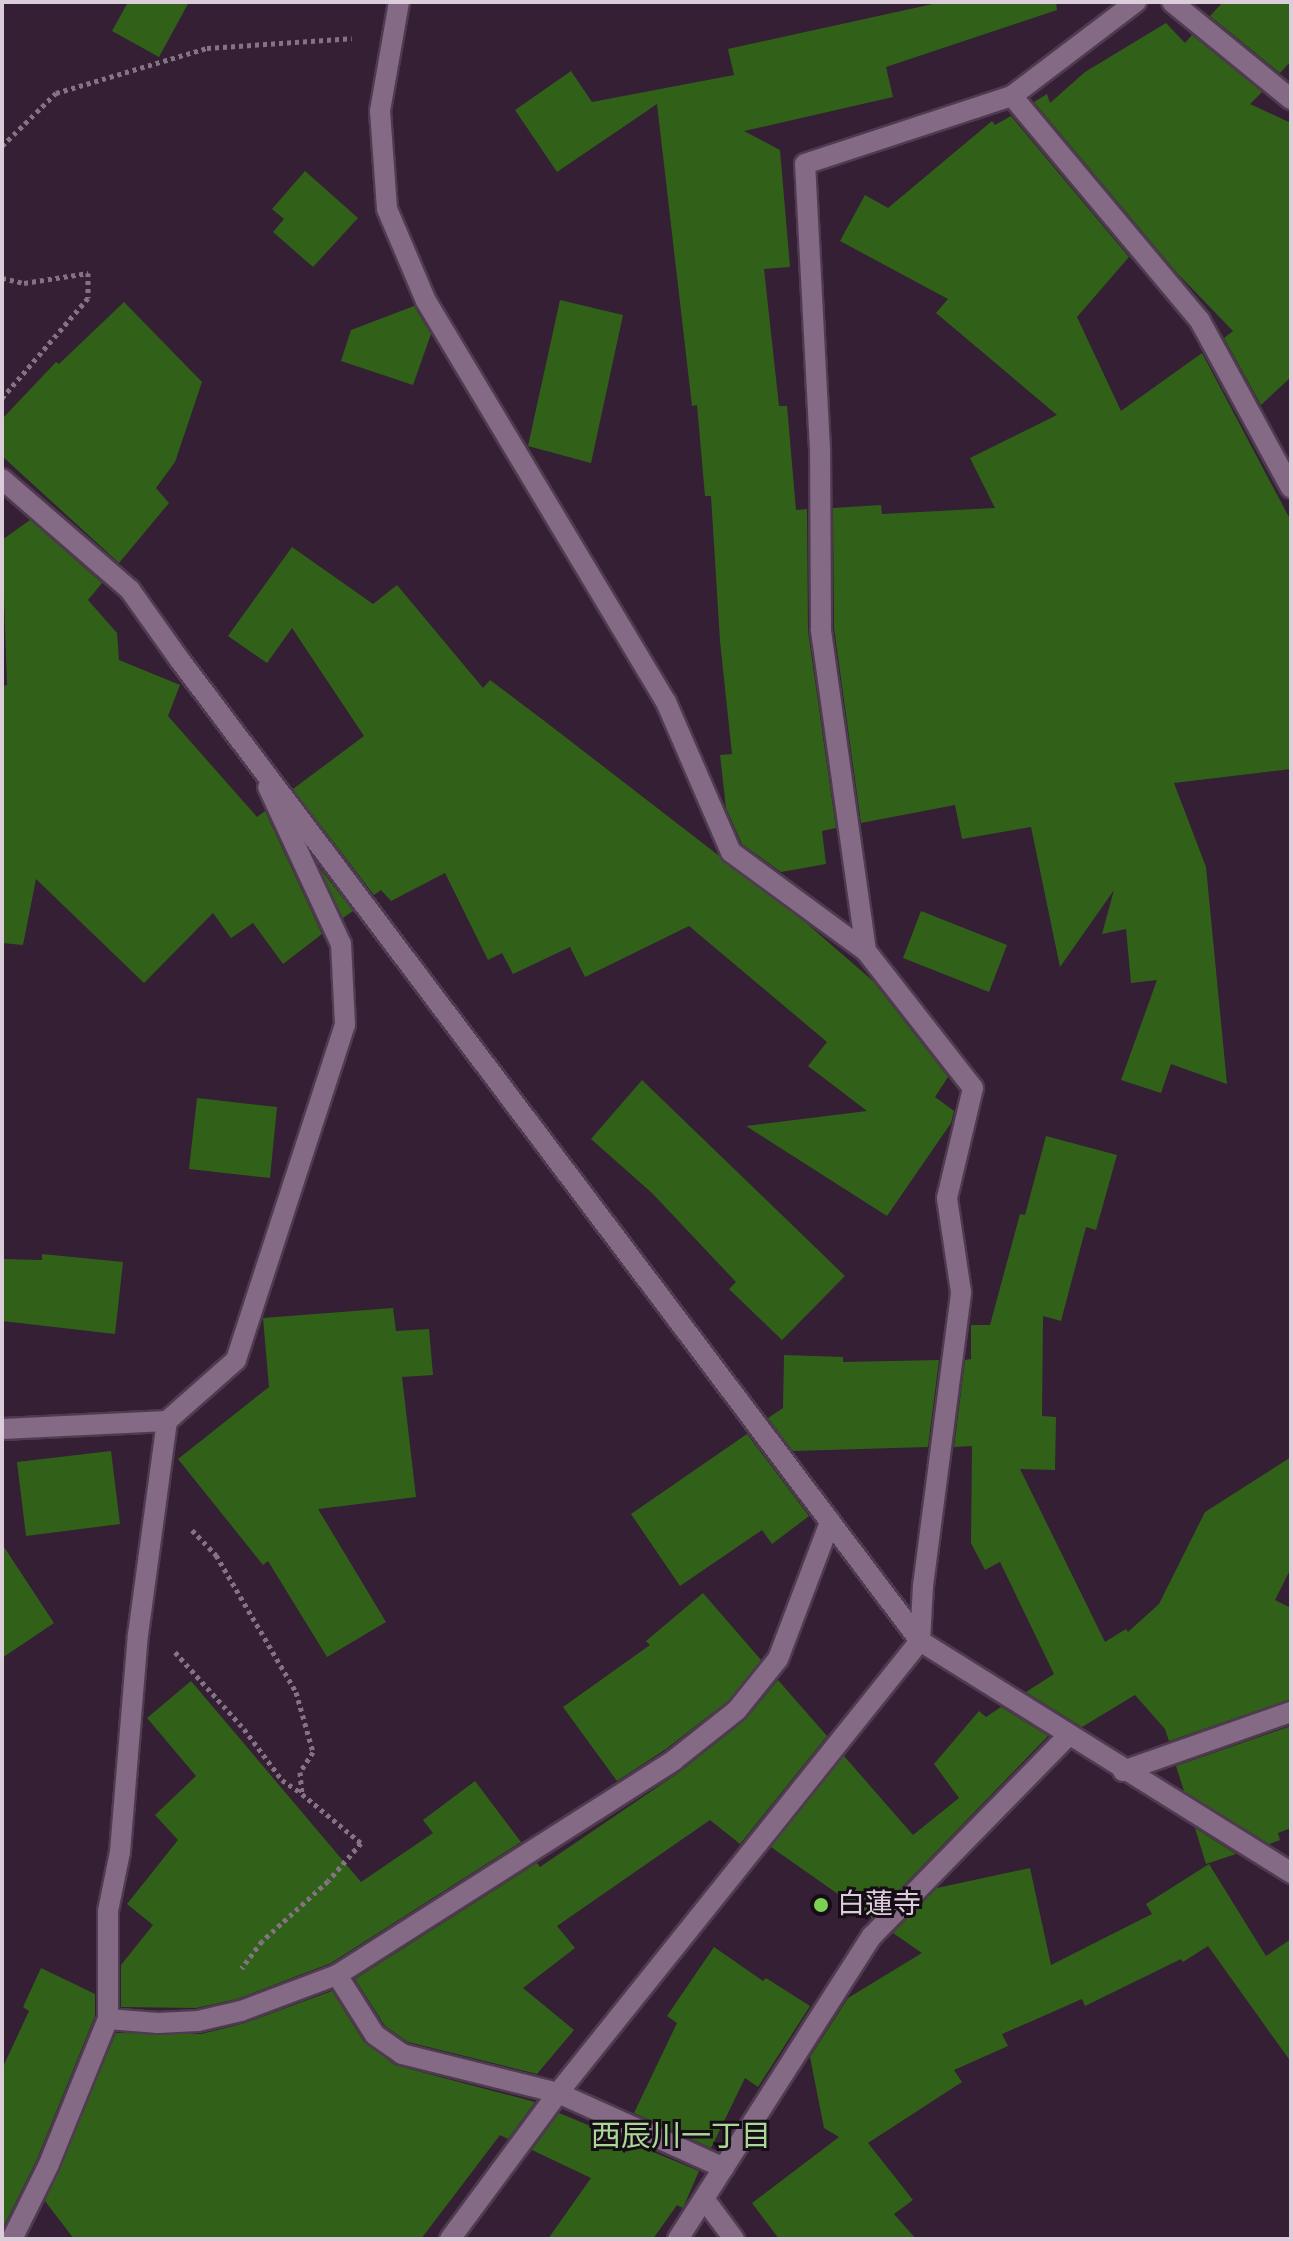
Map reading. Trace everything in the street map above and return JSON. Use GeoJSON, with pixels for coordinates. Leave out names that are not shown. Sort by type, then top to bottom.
{"type":"FeatureCollection","features":[{"type":"Feature","properties":{"kind":"street"},"geometry":{"type":"LineString","coordinates":[[399,2],[380,111],[387,209],[426,301],[666,702],[731,852],[866,951],[973,1088],[947,1198],[961,1292],[923,1586],[920,1641],[558,2093],[450,2239]]}},
{"type":"Feature","properties":{"kind":"street"},"geometry":{"type":"LineString","coordinates":[[866,951],[821,629],[820,449],[805,164],[1012,96],[1136,2]]}},
{"type":"Feature","properties":{"kind":"street"},"geometry":{"type":"LineString","coordinates":[[1172,2],[1291,99]]}},
{"type":"Feature","properties":{"kind":"street"},"geometry":{"type":"LineString","coordinates":[[1012,96],[1200,321],[1291,488]]}},
{"type":"Feature","properties":{"kind":"street"},"geometry":{"type":"LineString","coordinates":[[2,479],[130,590],[920,1641],[1123,1771],[1291,1873]]}},
{"type":"Feature","properties":{"kind":"street"},"geometry":{"type":"LineString","coordinates":[[2,1429],[167,1421],[236,1360],[345,1025],[341,944],[251,750]]}},
{"type":"Feature","properties":{"kind":"street"},"geometry":{"type":"LineString","coordinates":[[12,2239],[49,2164],[108,2019],[108,1911],[120,1852],[139,1626],[167,1421]]}},
{"type":"Feature","properties":{"kind":"street"},"geometry":{"type":"LineString","coordinates":[[108,2019],[158,2023],[214,2017],[241,2011],[337,1975],[674,1760],[737,1710],[778,1659],[830,1522]]}},
{"type":"Feature","properties":{"kind":"street"},"geometry":{"type":"LineString","coordinates":[[1123,1771],[1291,1712]]}},
{"type":"Feature","properties":{"kind":"street"},"geometry":{"type":"LineString","coordinates":[[678,2239],[872,1936],[1068,1736]]}},
{"type":"Feature","properties":{"kind":"street"},"geometry":{"type":"LineString","coordinates":[[337,1975],[375,2035],[402,2054],[558,2093],[724,2168]]}},
{"type":"Feature","properties":{"kind":"street"},"geometry":{"type":"LineString","coordinates":[[705,2200],[734,2239]]}},
{"type":"Feature","properties":{"kind":"path"},"geometry":{"type":"LineString","coordinates":[[2,146],[56,93],[207,48],[393,35]]}},
{"type":"Feature","properties":{"kind":"path"},"geometry":{"type":"LineString","coordinates":[[2,278],[24,283],[88,273],[88,298],[2,398]]}},
{"type":"Feature","properties":{"kind":"path"},"geometry":{"type":"LineString","coordinates":[[157,1492],[216,1555],[296,1692],[313,1752],[300,1772],[302,1794]]}},
{"type":"Feature","properties":{"kind":"path"},"geometry":{"type":"LineString","coordinates":[[139,1626],[175,1652],[244,1729],[282,1780],[361,1843],[328,1881],[262,1941],[214,2017]]}},
{"type":"Feature","properties":{"kind":"building"},"geometry":{"type":"Polygon","coordinates":[[[128,2],[189,2],[159,57],[112,31],[128,2]]]}},
{"type":"Feature","properties":{"kind":"building"},"geometry":{"type":"Polygon","coordinates":[[[942,2],[1056,2],[1057,10],[886,67],[893,97],[744,131],[780,150],[790,267],[764,269],[779,406],[787,406],[796,510],[807,509],[808,631],[836,828],[822,831],[826,864],[781,872],[742,844],[726,808],[720,755],[732,754],[720,641],[711,496],[705,496],[697,405],[692,406],[657,104],[557,172],[515,110],[571,71],[592,102],[734,75],[728,49],[942,2]]]}},
{"type":"Feature","properties":{"kind":"building"},"geometry":{"type":"Polygon","coordinates":[[[1223,2],[1291,2],[1291,61],[1280,73],[1210,16],[1223,2]]]}},
{"type":"Feature","properties":{"kind":"building"},"geometry":{"type":"Polygon","coordinates":[[[1166,23],[1185,43],[1192,35],[1262,92],[1250,104],[1291,123],[1291,377],[1261,405],[1224,338],[1233,331],[1177,273],[1034,102],[1047,94],[1050,103],[1085,72],[1166,23]]]}},
{"type":"Feature","properties":{"kind":"building"},"geometry":{"type":"Polygon","coordinates":[[[1011,116],[1129,257],[1077,317],[1121,411],[1202,353],[1291,521],[1291,769],[1174,783],[1206,867],[1227,1084],[1171,1064],[1161,1093],[1121,1080],[1157,980],[1131,983],[1126,929],[1102,934],[1114,890],[1060,967],[1031,827],[962,839],[955,805],[861,823],[834,628],[833,508],[881,505],[882,514],[995,508],[970,458],[1057,415],[936,313],[948,299],[840,241],[865,195],[888,208],[992,121],[995,125],[1011,116]]]}},
{"type":"Feature","properties":{"kind":"building"},"geometry":{"type":"Polygon","coordinates":[[[305,171],[358,218],[313,267],[273,232],[284,219],[272,209],[305,171]]]}},
{"type":"Feature","properties":{"kind":"building"},"geometry":{"type":"Polygon","coordinates":[[[560,300],[623,315],[591,463],[528,446],[560,300]]]}},
{"type":"Feature","properties":{"kind":"building"},"geometry":{"type":"Polygon","coordinates":[[[124,302],[202,382],[175,462],[156,488],[169,503],[119,563],[2,456],[2,419],[56,362],[59,364],[124,302]]]}},
{"type":"Feature","properties":{"kind":"building"},"geometry":{"type":"Polygon","coordinates":[[[414,306],[431,334],[413,385],[341,361],[351,330],[414,306]]]}},
{"type":"Feature","properties":{"kind":"building"},"geometry":{"type":"Polygon","coordinates":[[[30,520],[102,583],[88,600],[117,633],[119,660],[180,685],[168,716],[257,817],[265,811],[322,934],[283,964],[253,923],[231,938],[213,913],[144,983],[36,879],[23,945],[2,943],[2,686],[7,685],[2,540],[30,520]]]}},
{"type":"Feature","properties":{"kind":"building"},"geometry":{"type":"Polygon","coordinates":[[[292,547],[373,604],[397,585],[483,688],[490,680],[805,922],[873,981],[948,1077],[935,1097],[954,1111],[951,1123],[887,1216],[746,1126],[867,1111],[808,1066],[827,1042],[689,926],[585,977],[570,947],[513,974],[502,953],[488,960],[445,873],[391,901],[381,890],[374,895],[293,789],[364,736],[292,628],[267,663],[228,636],[292,547]]]}},
{"type":"Feature","properties":{"kind":"building"},"geometry":{"type":"Polygon","coordinates":[[[319,867],[353,911],[343,918],[319,867]]]}},
{"type":"Feature","properties":{"kind":"building"},"geometry":{"type":"Polygon","coordinates":[[[921,911],[1007,945],[989,992],[903,958],[921,911]]]}},
{"type":"Feature","properties":{"kind":"building"},"geometry":{"type":"Polygon","coordinates":[[[642,1080],[845,1276],[782,1340],[729,1289],[736,1282],[652,1193],[591,1139],[642,1080]]]}},
{"type":"Feature","properties":{"kind":"building"},"geometry":{"type":"Polygon","coordinates":[[[197,1098],[277,1107],[270,1178],[189,1169],[197,1098]]]}},
{"type":"Feature","properties":{"kind":"building"},"geometry":{"type":"Polygon","coordinates":[[[1046,1136],[1117,1155],[1096,1230],[1086,1227],[1061,1321],[1043,1316],[1042,1416],[1056,1417],[1055,1470],[1020,1469],[1105,1642],[1126,1629],[1128,1632],[1159,1604],[1205,1512],[1291,1457],[1291,1568],[1275,1600],[1291,1608],[1291,1699],[1169,1741],[1165,1729],[1135,1695],[1082,1727],[1026,1692],[1054,1674],[1000,1562],[985,1570],[971,1543],[972,1446],[954,1447],[965,1360],[971,1359],[971,1325],[990,1325],[1020,1214],[1025,1215],[1046,1136]]]}},
{"type":"Feature","properties":{"kind":"building"},"geometry":{"type":"Polygon","coordinates":[[[42,1254],[123,1262],[115,1334],[2,1321],[2,1259],[42,1260],[42,1254]]]}},
{"type":"Feature","properties":{"kind":"building"},"geometry":{"type":"Polygon","coordinates":[[[393,1308],[396,1331],[429,1329],[433,1375],[402,1377],[416,1497],[318,1509],[386,1622],[327,1657],[268,1561],[263,1565],[178,1459],[269,1387],[263,1318],[393,1308]]]}},
{"type":"Feature","properties":{"kind":"building"},"geometry":{"type":"Polygon","coordinates":[[[784,1355],[843,1357],[843,1362],[939,1360],[928,1447],[793,1451],[768,1418],[783,1408],[784,1355]]]}},
{"type":"Feature","properties":{"kind":"building"},"geometry":{"type":"Polygon","coordinates":[[[747,1434],[809,1516],[772,1544],[762,1530],[680,1586],[631,1514],[747,1434]]]}},
{"type":"Feature","properties":{"kind":"building"},"geometry":{"type":"Polygon","coordinates":[[[111,1451],[120,1524],[26,1536],[17,1462],[111,1451]]]}},
{"type":"Feature","properties":{"kind":"building"},"geometry":{"type":"Polygon","coordinates":[[[2,1544],[54,1623],[2,1658],[2,1544]]]}},
{"type":"Feature","properties":{"kind":"building"},"geometry":{"type":"Polygon","coordinates":[[[703,1593],[761,1660],[728,1701],[666,1749],[617,1781],[563,1707],[650,1645],[646,1641],[703,1593]]]}},
{"type":"Feature","properties":{"kind":"building"},"geometry":{"type":"Polygon","coordinates":[[[778,1680],[827,1736],[740,1844],[710,1820],[557,1926],[575,1948],[523,1988],[574,2030],[537,2074],[408,2042],[385,2026],[355,1979],[537,1863],[540,1867],[681,1771],[745,1720],[778,1680]]]}},
{"type":"Feature","properties":{"kind":"building"},"geometry":{"type":"Polygon","coordinates":[[[191,1681],[361,1882],[433,1833],[423,1820],[475,1781],[521,1842],[331,1963],[237,1999],[196,2008],[121,2007],[121,1965],[153,1925],[127,1904],[178,1840],[155,1815],[196,1776],[147,1718],[191,1681]]]}},
{"type":"Feature","properties":{"kind":"building"},"geometry":{"type":"Polygon","coordinates":[[[1001,1707],[1048,1736],[872,1918],[771,1847],[844,1756],[913,1835],[959,1798],[934,1764],[979,1711],[986,1717],[1001,1707]]]}},
{"type":"Feature","properties":{"kind":"building"},"geometry":{"type":"Polygon","coordinates":[[[1291,1726],[1291,1828],[1278,1833],[1280,1840],[1269,1844],[1184,1791],[1176,1766],[1291,1726]]]}},
{"type":"Feature","properties":{"kind":"building"},"geometry":{"type":"Polygon","coordinates":[[[1195,1828],[1236,1854],[1206,1864],[1195,1828]]]}},
{"type":"Feature","properties":{"kind":"building"},"geometry":{"type":"Polygon","coordinates":[[[1209,1864],[1266,1956],[1291,1939],[1291,2062],[1208,1946],[1183,1962],[1181,1959],[1085,2006],[1082,1999],[1002,2034],[1008,2046],[954,2070],[962,2082],[868,2143],[913,2200],[894,2214],[916,2239],[779,2239],[752,2203],[839,2137],[824,2128],[810,2057],[848,1998],[922,1953],[893,1933],[937,1888],[1030,1868],[1051,1965],[1152,1914],[1146,1904],[1209,1864]]]}},
{"type":"Feature","properties":{"kind":"building"},"geometry":{"type":"Polygon","coordinates":[[[714,1947],[763,1981],[766,1978],[810,2006],[758,2087],[745,2078],[711,2148],[634,2113],[677,2023],[667,2016],[714,1947]]]}},
{"type":"Feature","properties":{"kind":"building"},"geometry":{"type":"Polygon","coordinates":[[[41,1968],[95,1994],[95,2016],[37,2159],[2,2230],[2,2069],[29,2011],[23,2007],[41,1968]]]}},
{"type":"Feature","properties":{"kind":"building"},"geometry":{"type":"Polygon","coordinates":[[[332,1991],[364,2042],[395,2065],[535,2102],[508,2139],[500,2135],[421,2239],[74,2239],[45,2201],[116,2033],[201,2034],[245,2023],[332,1991]]]}},
{"type":"Feature","properties":{"kind":"building"},"geometry":{"type":"Polygon","coordinates":[[[559,2113],[699,2171],[683,2208],[677,2205],[653,2239],[548,2239],[591,2178],[532,2150],[559,2113]]]}},
{"type":"Feature","properties":{"kind":"place","name":"白蓮寺"},"geometry":{"type":"Point","coordinates":[821,1905]}},
{"type":"Feature","properties":{"kind":"district","name":"西辰川一丁目"},"geometry":{"type":"Point","coordinates":[681,2137]}}]}
